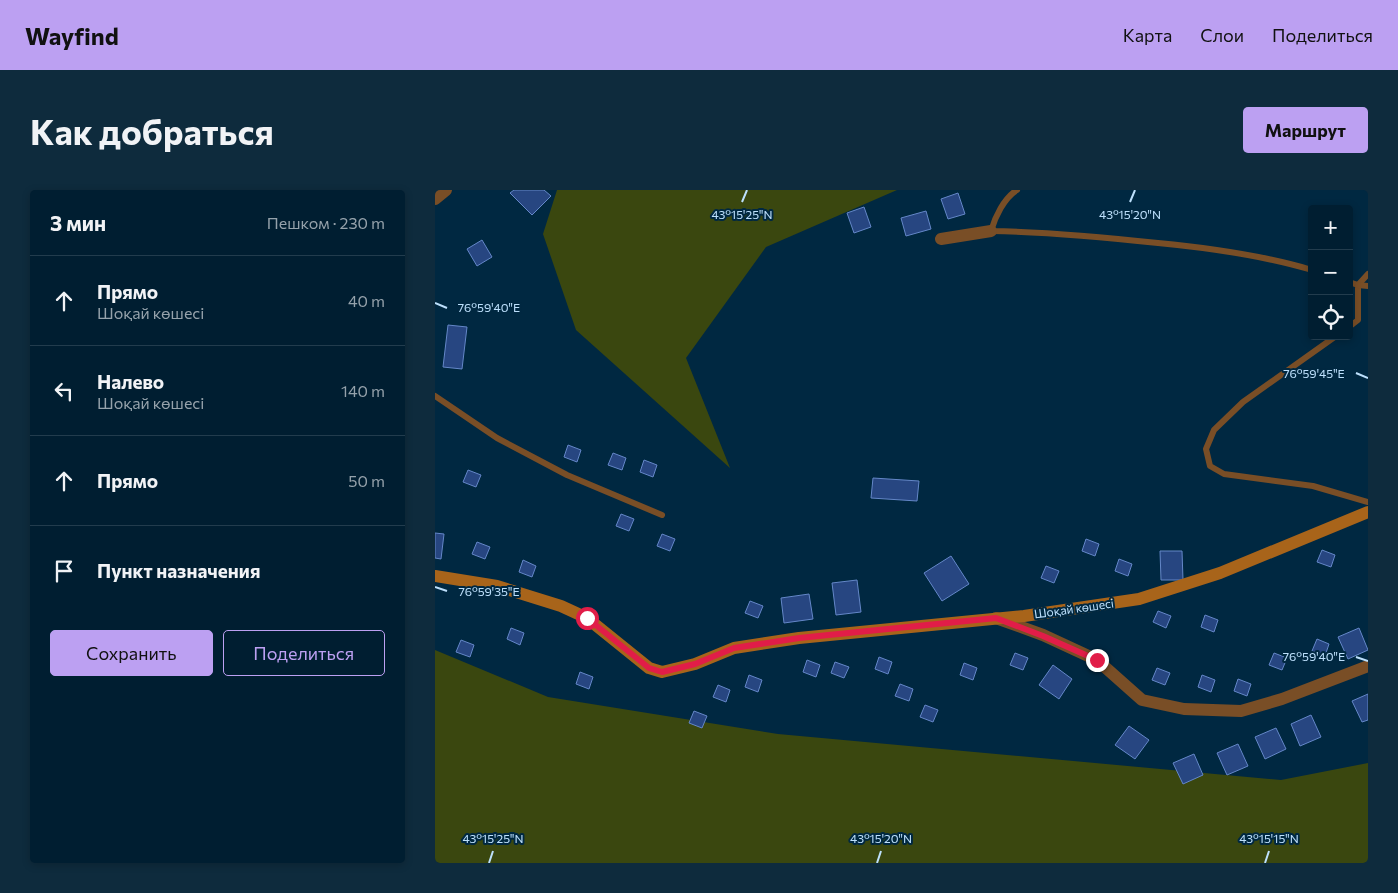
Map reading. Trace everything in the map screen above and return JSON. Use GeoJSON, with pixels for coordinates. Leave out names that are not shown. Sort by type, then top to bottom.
{"type":"FeatureCollection","features":[{"type":"Feature","properties":{"kind":"street"},"geometry":{"type":"LineString","coordinates":[[435,199],[446,190]]}},
{"type":"Feature","properties":{"kind":"street"},"geometry":{"type":"LineString","coordinates":[[941,239],[991,231]]}},
{"type":"Feature","properties":{"kind":"street","name":"Шоқай көшесі"},"geometry":{"type":"LineString","coordinates":[[435,576],[497,586],[561,606],[587,618],[649,668],[662,672],[695,664],[734,648],[799,638],[996,618],[1139,599],[1220,573],[1368,512]]}},
{"type":"Feature","properties":{"kind":"street"},"geometry":{"type":"LineString","coordinates":[[996,618],[1097,660],[1142,700],[1184,709],[1241,712],[1282,699],[1368,666]]}},
{"type":"Feature","properties":{"kind":"lane"},"geometry":{"type":"LineString","coordinates":[[1017,190],[1011,194],[995,218],[991,231],[1062,232],[1205,248],[1287,262],[1308,269]]}},
{"type":"Feature","properties":{"kind":"lane"},"geometry":{"type":"LineString","coordinates":[[1353,324],[1358,320],[1358,285],[1368,274]]}},
{"type":"Feature","properties":{"kind":"lane"},"geometry":{"type":"LineString","coordinates":[[1353,283],[1368,286]]}},
{"type":"Feature","properties":{"kind":"lane"},"geometry":{"type":"LineString","coordinates":[[1330,340],[1243,402],[1214,430],[1206,449],[1210,466],[1224,474],[1313,486],[1368,502]]}},
{"type":"Feature","properties":{"kind":"lane"},"geometry":{"type":"LineString","coordinates":[[435,396],[497,438],[567,474],[662,515]]}},
{"type":"Feature","properties":{"kind":"green space"},"geometry":{"type":"Polygon","coordinates":[[[557,190],[897,190],[766,247],[686,358],[730,468],[576,330],[543,234],[557,190]]]}},
{"type":"Feature","properties":{"kind":"green space"},"geometry":{"type":"Polygon","coordinates":[[[435,650],[548,697],[778,734],[1281,780],[1368,763],[1368,863],[435,863],[435,650]]]}},
{"type":"Feature","properties":{"kind":"building"},"geometry":{"type":"Polygon","coordinates":[[[514,190],[544,190],[551,196],[532,215],[510,193],[514,190]]]}},
{"type":"Feature","properties":{"kind":"building"},"geometry":{"type":"Polygon","coordinates":[[[958,193],[965,214],[948,219],[941,199],[958,193]]]}},
{"type":"Feature","properties":{"kind":"building"},"geometry":{"type":"Polygon","coordinates":[[[864,207],[871,227],[854,233],[847,213],[864,207]]]}},
{"type":"Feature","properties":{"kind":"building"},"geometry":{"type":"Polygon","coordinates":[[[926,211],[931,229],[906,236],[901,218],[926,211]]]}},
{"type":"Feature","properties":{"kind":"building"},"geometry":{"type":"Polygon","coordinates":[[[482,240],[492,257],[477,266],[467,249],[482,240]]]}},
{"type":"Feature","properties":{"kind":"building"},"geometry":{"type":"Polygon","coordinates":[[[448,325],[467,327],[462,369],[443,367],[448,325]]]}},
{"type":"Feature","properties":{"kind":"building"},"geometry":{"type":"Polygon","coordinates":[[[568,445],[581,450],[577,462],[564,457],[568,445]]]}},
{"type":"Feature","properties":{"kind":"building"},"geometry":{"type":"Polygon","coordinates":[[[613,453],[626,458],[622,470],[608,465],[613,453]]]}},
{"type":"Feature","properties":{"kind":"building"},"geometry":{"type":"Polygon","coordinates":[[[644,460],[657,465],[653,477],[640,472],[644,460]]]}},
{"type":"Feature","properties":{"kind":"building"},"geometry":{"type":"Polygon","coordinates":[[[468,470],[481,475],[476,487],[463,482],[468,470]]]}},
{"type":"Feature","properties":{"kind":"building"},"geometry":{"type":"Polygon","coordinates":[[[873,478],[919,481],[917,501],[871,498],[873,478]]]}},
{"type":"Feature","properties":{"kind":"building"},"geometry":{"type":"Polygon","coordinates":[[[621,514],[634,519],[629,531],[616,526],[621,514]]]}},
{"type":"Feature","properties":{"kind":"building"},"geometry":{"type":"Polygon","coordinates":[[[435,533],[444,534],[441,559],[435,558],[435,533]]]}},
{"type":"Feature","properties":{"kind":"building"},"geometry":{"type":"Polygon","coordinates":[[[662,534],[675,539],[670,551],[657,546],[662,534]]]}},
{"type":"Feature","properties":{"kind":"building"},"geometry":{"type":"Polygon","coordinates":[[[1086,539],[1099,544],[1095,556],[1082,551],[1086,539]]]}},
{"type":"Feature","properties":{"kind":"building"},"geometry":{"type":"Polygon","coordinates":[[[477,542],[490,547],[485,559],[472,554],[477,542]]]}},
{"type":"Feature","properties":{"kind":"building"},"geometry":{"type":"Polygon","coordinates":[[[1322,550],[1335,555],[1331,567],[1317,562],[1322,550]]]}},
{"type":"Feature","properties":{"kind":"building"},"geometry":{"type":"Polygon","coordinates":[[[1160,551],[1182,551],[1183,580],[1161,580],[1160,551]]]}},
{"type":"Feature","properties":{"kind":"building"},"geometry":{"type":"Polygon","coordinates":[[[951,556],[969,584],[942,601],[924,573],[951,556]]]}},
{"type":"Feature","properties":{"kind":"building"},"geometry":{"type":"Polygon","coordinates":[[[1119,559],[1132,564],[1128,576],[1115,571],[1119,559]]]}},
{"type":"Feature","properties":{"kind":"building"},"geometry":{"type":"Polygon","coordinates":[[[523,560],[536,566],[532,577],[519,572],[523,560]]]}},
{"type":"Feature","properties":{"kind":"building"},"geometry":{"type":"Polygon","coordinates":[[[1046,566],[1059,571],[1054,583],[1041,578],[1046,566]]]}},
{"type":"Feature","properties":{"kind":"building"},"geometry":{"type":"Polygon","coordinates":[[[857,580],[861,612],[836,615],[832,583],[857,580]]]}},
{"type":"Feature","properties":{"kind":"building"},"geometry":{"type":"Polygon","coordinates":[[[809,594],[813,619],[784,623],[781,598],[809,594]]]}},
{"type":"Feature","properties":{"kind":"building"},"geometry":{"type":"Polygon","coordinates":[[[750,601],[763,606],[758,618],[745,613],[750,601]]]}},
{"type":"Feature","properties":{"kind":"building"},"geometry":{"type":"Polygon","coordinates":[[[1158,611],[1171,616],[1166,628],[1153,622],[1158,611]]]}},
{"type":"Feature","properties":{"kind":"building"},"geometry":{"type":"Polygon","coordinates":[[[1205,615],[1218,620],[1214,632],[1201,627],[1205,615]]]}},
{"type":"Feature","properties":{"kind":"building"},"geometry":{"type":"Polygon","coordinates":[[[511,628],[524,633],[520,645],[507,639],[511,628]]]}},
{"type":"Feature","properties":{"kind":"building"},"geometry":{"type":"Polygon","coordinates":[[[1359,628],[1368,650],[1348,659],[1338,637],[1359,628]]]}},
{"type":"Feature","properties":{"kind":"building"},"geometry":{"type":"Polygon","coordinates":[[[1317,639],[1329,644],[1325,656],[1312,651],[1317,639]]]}},
{"type":"Feature","properties":{"kind":"building"},"geometry":{"type":"Polygon","coordinates":[[[461,640],[474,645],[470,657],[456,652],[461,640]]]}},
{"type":"Feature","properties":{"kind":"building"},"geometry":{"type":"Polygon","coordinates":[[[1015,653],[1028,658],[1023,670],[1010,665],[1015,653]]]}},
{"type":"Feature","properties":{"kind":"building"},"geometry":{"type":"Polygon","coordinates":[[[1274,653],[1287,658],[1282,670],[1269,665],[1274,653]]]}},
{"type":"Feature","properties":{"kind":"building"},"geometry":{"type":"Polygon","coordinates":[[[879,657],[892,662],[888,674],[875,669],[879,657]]]}},
{"type":"Feature","properties":{"kind":"building"},"geometry":{"type":"Polygon","coordinates":[[[807,660],[820,665],[816,677],[803,672],[807,660]]]}},
{"type":"Feature","properties":{"kind":"building"},"geometry":{"type":"Polygon","coordinates":[[[835,662],[849,667],[844,678],[831,673],[835,662]]]}},
{"type":"Feature","properties":{"kind":"building"},"geometry":{"type":"Polygon","coordinates":[[[964,663],[977,668],[973,680],[960,675],[964,663]]]}},
{"type":"Feature","properties":{"kind":"building"},"geometry":{"type":"Polygon","coordinates":[[[1053,665],[1072,679],[1059,699],[1039,685],[1053,665]]]}},
{"type":"Feature","properties":{"kind":"building"},"geometry":{"type":"Polygon","coordinates":[[[1157,668],[1170,673],[1165,685],[1152,680],[1157,668]]]}},
{"type":"Feature","properties":{"kind":"building"},"geometry":{"type":"Polygon","coordinates":[[[580,672],[593,677],[589,689],[576,684],[580,672]]]}},
{"type":"Feature","properties":{"kind":"building"},"geometry":{"type":"Polygon","coordinates":[[[749,675],[762,680],[758,692],[745,687],[749,675]]]}},
{"type":"Feature","properties":{"kind":"building"},"geometry":{"type":"Polygon","coordinates":[[[1202,675],[1215,680],[1211,692],[1198,687],[1202,675]]]}},
{"type":"Feature","properties":{"kind":"building"},"geometry":{"type":"Polygon","coordinates":[[[1238,679],[1251,684],[1247,696],[1234,691],[1238,679]]]}},
{"type":"Feature","properties":{"kind":"building"},"geometry":{"type":"Polygon","coordinates":[[[900,684],[913,689],[909,701],[895,696],[900,684]]]}},
{"type":"Feature","properties":{"kind":"building"},"geometry":{"type":"Polygon","coordinates":[[[718,685],[730,690],[726,702],[713,697],[718,685]]]}},
{"type":"Feature","properties":{"kind":"building"},"geometry":{"type":"Polygon","coordinates":[[[1368,694],[1368,720],[1362,722],[1352,701],[1368,694]]]}},
{"type":"Feature","properties":{"kind":"building"},"geometry":{"type":"Polygon","coordinates":[[[925,705],[938,710],[933,722],[920,717],[925,705]]]}},
{"type":"Feature","properties":{"kind":"building"},"geometry":{"type":"Polygon","coordinates":[[[694,711],[707,716],[702,728],[689,723],[694,711]]]}},
{"type":"Feature","properties":{"kind":"building"},"geometry":{"type":"Polygon","coordinates":[[[1311,715],[1321,737],[1300,746],[1291,724],[1311,715]]]}},
{"type":"Feature","properties":{"kind":"building"},"geometry":{"type":"Polygon","coordinates":[[[1129,726],[1149,740],[1135,759],[1115,745],[1129,726]]]}},
{"type":"Feature","properties":{"kind":"building"},"geometry":{"type":"Polygon","coordinates":[[[1276,728],[1286,749],[1265,759],[1255,737],[1276,728]]]}},
{"type":"Feature","properties":{"kind":"building"},"geometry":{"type":"Polygon","coordinates":[[[1238,744],[1248,766],[1227,775],[1217,753],[1238,744]]]}},
{"type":"Feature","properties":{"kind":"building"},"geometry":{"type":"Polygon","coordinates":[[[1194,754],[1203,775],[1183,784],[1173,763],[1194,754]]]}},
{"type":"Feature","properties":{"kind":"route"},"geometry":{"type":"LineString","coordinates":[[587,618],[649,668],[662,672],[695,664],[734,648],[799,638],[996,618],[1097,660]]}}]}
